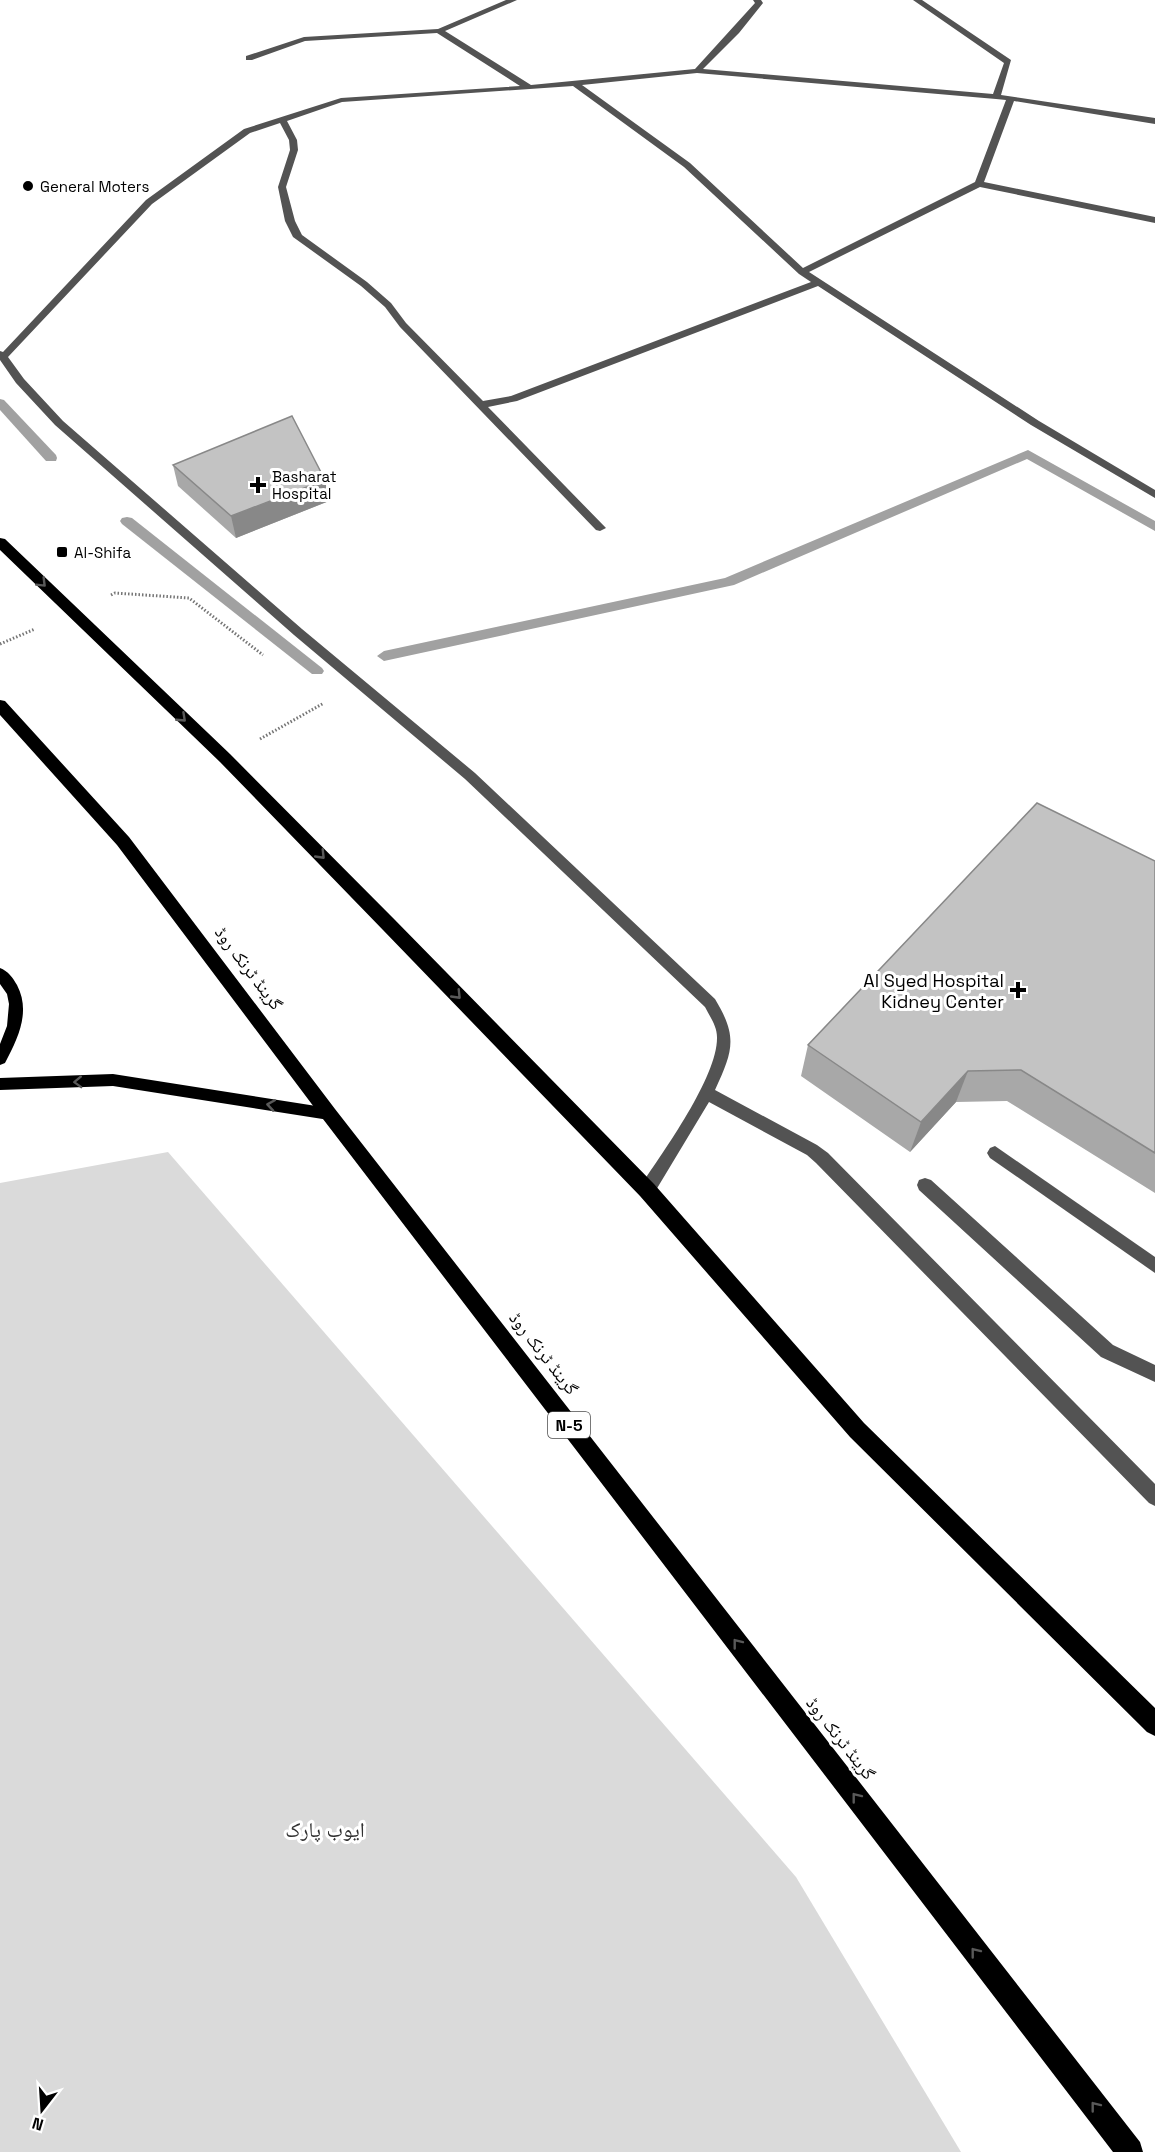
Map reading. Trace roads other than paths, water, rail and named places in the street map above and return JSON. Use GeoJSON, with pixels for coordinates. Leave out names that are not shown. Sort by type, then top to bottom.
{"type":"FeatureCollection","features":[{"type":"Feature","properties":{"kind":"highway"},"geometry":{"type":"LineString","coordinates":[[0,542],[225,758],[647,1190],[857,1430],[1153,1721]]}},
{"type":"Feature","properties":{"kind":"highway","name":"گرینڈ ٹرنک روڈ"},"geometry":{"type":"LineString","coordinates":[[0,705],[123,841],[329,1113],[1130,2152]]}},
{"type":"Feature","properties":{"kind":"main road"},"geometry":{"type":"LineString","coordinates":[[0,974],[14,992],[18,1008],[16,1021],[0,1059]]}},
{"type":"Feature","properties":{"kind":"main road"},"geometry":{"type":"LineString","coordinates":[[0,1084],[113,1080],[329,1113]]}},
{"type":"Feature","properties":{"kind":"street"},"geometry":{"type":"LineString","coordinates":[[249,58],[304,39],[439,31],[513,0]]}},
{"type":"Feature","properties":{"kind":"street"},"geometry":{"type":"LineString","coordinates":[[697,71],[736,31],[759,3],[757,0]]}},
{"type":"Feature","properties":{"kind":"street"},"geometry":{"type":"LineString","coordinates":[[917,0],[1008,62],[996,97]]}},
{"type":"Feature","properties":{"kind":"street"},"geometry":{"type":"LineString","coordinates":[[439,31],[529,88]]}},
{"type":"Feature","properties":{"kind":"street"},"geometry":{"type":"LineString","coordinates":[[647,1190],[686,1129],[716,1070],[724,1040],[721,1021],[710,1004],[470,776],[298,632],[59,423],[20,381],[2,356],[149,202],[247,131],[341,100],[529,88],[697,71],[1011,98],[1155,121]]}},
{"type":"Feature","properties":{"kind":"street"},"geometry":{"type":"LineString","coordinates":[[573,82],[687,165],[802,272],[1035,423],[1155,495]]}},
{"type":"Feature","properties":{"kind":"street"},"geometry":{"type":"LineString","coordinates":[[979,184],[1011,98]]}},
{"type":"Feature","properties":{"kind":"street"},"geometry":{"type":"LineString","coordinates":[[282,119],[293,140],[294,150],[282,186],[290,221],[298,237],[340,266],[388,304],[403,325],[600,528]]}},
{"type":"Feature","properties":{"kind":"street"},"geometry":{"type":"LineString","coordinates":[[802,272],[979,184],[1155,220]]}},
{"type":"Feature","properties":{"kind":"street"},"geometry":{"type":"LineString","coordinates":[[481,405],[513,399],[818,283]]}},
{"type":"Feature","properties":{"kind":"street"},"geometry":{"type":"LineString","coordinates":[[705,1092],[812,1150],[822,1158],[1155,1497]]}},
{"type":"Feature","properties":{"kind":"street"},"geometry":{"type":"LineString","coordinates":[[995,1153],[1155,1266]]}},
{"type":"Feature","properties":{"kind":"street"},"geometry":{"type":"LineString","coordinates":[[925,1185],[1107,1351],[1155,1374]]}},
{"type":"Feature","properties":{"kind":"waterway"},"geometry":{"type":"LineString","coordinates":[[0,403],[51,458]]}},
{"type":"Feature","properties":{"kind":"waterway"},"geometry":{"type":"LineString","coordinates":[[384,656],[729,582],[1028,454],[1155,527]]}},
{"type":"Feature","properties":{"kind":"waterway"},"geometry":{"type":"LineString","coordinates":[[127,521],[317,671]]}},
{"type":"Feature","properties":{"kind":"place","name":"General Moters"},"geometry":{"type":"Point","coordinates":[28,186]}},
{"type":"Feature","properties":{"kind":"place","name":"Basharat Hospital"},"geometry":{"type":"Point","coordinates":[258,485]}},
{"type":"Feature","properties":{"kind":"place","name":"Al-Shifa"},"geometry":{"type":"Point","coordinates":[62,552]}},
{"type":"Feature","properties":{"kind":"place","name":"Al Syed Hospital Kidney Center"},"geometry":{"type":"Point","coordinates":[1018,990]}},
{"type":"Feature","properties":{"kind":"park label","name":"ایوب پارک"},"geometry":{"type":"Point","coordinates":[325,1829]}}]}
